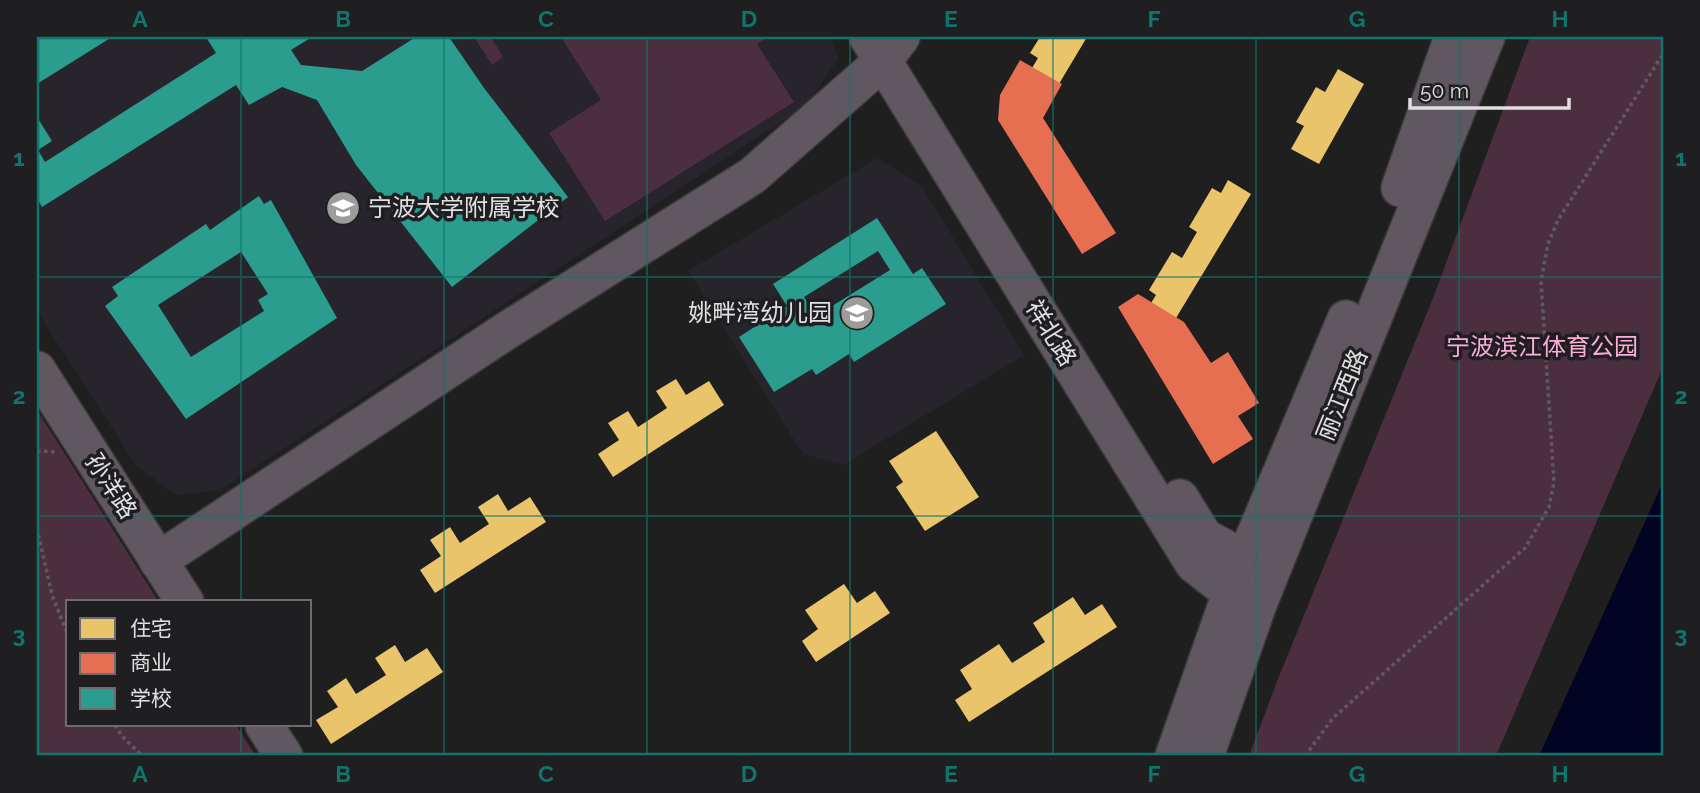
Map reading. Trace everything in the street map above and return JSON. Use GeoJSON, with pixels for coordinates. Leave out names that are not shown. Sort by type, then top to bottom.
{"type":"FeatureCollection","features":[{"type":"Feature","properties":{"kind":"street","name":"丽江西路"},"geometry":{"type":"LineString","coordinates":[[1259,564],[1396,200],[1453,37]]}},
{"type":"Feature","properties":{"kind":"street","name":"丽江西路"},"geometry":{"type":"LineString","coordinates":[[1174,756],[1245,598],[1486,37]]}},
{"type":"Feature","properties":{"kind":"street","name":"祥北路"},"geometry":{"type":"LineString","coordinates":[[887,43],[1204,537],[1259,564]]}},
{"type":"Feature","properties":{"kind":"street","name":"祥北路"},"geometry":{"type":"LineString","coordinates":[[887,43],[1194,564],[1245,598]]}},
{"type":"Feature","properties":{"kind":"street"},"geometry":{"type":"LineString","coordinates":[[158,561],[506,331],[752,176],[887,43]]}},
{"type":"Feature","properties":{"kind":"street","name":"孙洋路"},"geometry":{"type":"LineString","coordinates":[[37,370],[184,600]]}},
{"type":"Feature","properties":{"kind":"street","name":"丽江西路"},"geometry":{"type":"LineString","coordinates":[[1205,756],[1245,598]]}},
{"type":"Feature","properties":{"kind":"street"},"geometry":{"type":"LineString","coordinates":[[265,726],[284,756]]}},
{"type":"Feature","properties":{"kind":"path"},"geometry":{"type":"LineString","coordinates":[[1305,756],[1333,718],[1525,548],[1549,507],[1554,482],[1541,281],[1548,244],[1572,198],[1663,54]]}},
{"type":"Feature","properties":{"kind":"path"},"geometry":{"type":"LineString","coordinates":[[37,528],[52,595],[66,630]]}},
{"type":"Feature","properties":{"kind":"path"},"geometry":{"type":"LineString","coordinates":[[116,726],[142,756]]}},
{"type":"Feature","properties":{"kind":"shaded area","name":"宁波大学附属学校"},"geometry":{"type":"Polygon","coordinates":[[[37,37],[831,37],[838,59],[806,106],[221,490],[177,495],[137,467],[37,311],[37,37]]]}},
{"type":"Feature","properties":{"kind":"shaded area","name":"姚畔湾幼儿园"},"geometry":{"type":"Polygon","coordinates":[[[877,158],[922,186],[1024,355],[843,465],[803,454],[688,271],[877,158]]]}},
{"type":"Feature","properties":{"kind":"green space"},"geometry":{"type":"Polygon","coordinates":[[[474,37],[491,37],[503,57],[492,65],[474,37]]]}},
{"type":"Feature","properties":{"kind":"green space"},"geometry":{"type":"Polygon","coordinates":[[[561,37],[768,37],[757,44],[794,102],[605,221],[549,133],[601,100],[561,37]]]}},
{"type":"Feature","properties":{"kind":"green space","name":"宁波滨江体育公园"},"geometry":{"type":"Polygon","coordinates":[[[1530,37],[1663,37],[1663,367],[1496,756],[1249,756],[1435,293],[1530,37]]]}},
{"type":"Feature","properties":{"kind":"green space"},"geometry":{"type":"Polygon","coordinates":[[[37,410],[158,600],[66,600],[66,726],[237,726],[256,756],[37,756],[37,410]]]}},
{"type":"Feature","properties":{"kind":"water"},"geometry":{"type":"Polygon","coordinates":[[[1663,482],[1663,756],[1539,756],[1663,482]]]}},
{"type":"Feature","properties":{"kind":"building: 住宅"},"geometry":{"type":"Polygon","coordinates":[[[1040,37],[1087,37],[1053,94],[1026,78],[1038,58],[1030,53],[1040,37]]]}},
{"type":"Feature","properties":{"kind":"building: 住宅"},"geometry":{"type":"Polygon","coordinates":[[[1338,69],[1364,84],[1319,164],[1291,149],[1304,126],[1296,122],[1316,87],[1325,92],[1338,69]]]}},
{"type":"Feature","properties":{"kind":"building: 住宅"},"geometry":{"type":"Polygon","coordinates":[[[1228,180],[1251,194],[1173,323],[1148,308],[1156,295],[1149,290],[1172,252],[1182,258],[1197,232],[1189,227],[1212,188],[1221,193],[1228,180]]]}},
{"type":"Feature","properties":{"kind":"building: 住宅"},"geometry":{"type":"Polygon","coordinates":[[[676,379],[686,395],[709,381],[724,405],[613,477],[598,454],[619,440],[608,423],[628,411],[638,427],[667,408],[656,391],[676,379]]]}},
{"type":"Feature","properties":{"kind":"building: 住宅"},"geometry":{"type":"Polygon","coordinates":[[[936,431],[979,497],[925,531],[896,487],[903,482],[889,461],[936,431]]]}},
{"type":"Feature","properties":{"kind":"building: 住宅"},"geometry":{"type":"Polygon","coordinates":[[[498,494],[508,511],[530,497],[546,522],[435,593],[420,570],[441,556],[430,540],[450,527],[460,543],[489,524],[478,507],[498,494]]]}},
{"type":"Feature","properties":{"kind":"building: 住宅"},"geometry":{"type":"Polygon","coordinates":[[[844,584],[857,603],[875,591],[890,613],[816,662],[802,641],[818,629],[805,610],[844,584]]]}},
{"type":"Feature","properties":{"kind":"building: 住宅"},"geometry":{"type":"Polygon","coordinates":[[[1073,597],[1085,615],[1102,604],[1117,627],[969,722],[955,700],[972,689],[960,670],[999,644],[1012,663],[1045,642],[1033,623],[1073,597]]]}},
{"type":"Feature","properties":{"kind":"building: 住宅"},"geometry":{"type":"Polygon","coordinates":[[[395,645],[405,662],[427,648],[443,672],[331,744],[316,720],[338,707],[327,691],[346,678],[356,694],[386,675],[375,658],[395,645]]]}},
{"type":"Feature","properties":{"kind":"building: 商业"},"geometry":{"type":"Polygon","coordinates":[[[1020,60],[1062,84],[1043,118],[1116,233],[1082,254],[998,120],[1000,95],[1020,60]]]}},
{"type":"Feature","properties":{"kind":"building: 商业"},"geometry":{"type":"Polygon","coordinates":[[[1138,294],[1184,322],[1211,363],[1228,352],[1259,403],[1238,416],[1253,439],[1213,464],[1118,307],[1138,294]]]}},
{"type":"Feature","properties":{"kind":"building: 学校"},"geometry":{"type":"Polygon","coordinates":[[[37,37],[112,37],[37,84],[37,37]]]}},
{"type":"Feature","properties":{"kind":"building: 学校"},"geometry":{"type":"Polygon","coordinates":[[[206,37],[312,37],[291,50],[301,65],[362,71],[416,37],[449,37],[484,88],[568,197],[452,287],[356,165],[317,100],[282,87],[249,105],[236,85],[42,207],[37,198],[37,117],[52,141],[38,150],[45,162],[216,53],[206,37]]]}},
{"type":"Feature","properties":{"kind":"building: 学校"},"geometry":{"type":"Polygon","coordinates":[[[259,196],[264,204],[271,200],[337,318],[186,419],[105,306],[118,296],[112,287],[206,224],[210,230],[259,196]],[[241,252],[158,305],[191,357],[264,311],[258,300],[268,294],[241,252]]]}},
{"type":"Feature","properties":{"kind":"building: 学校"},"geometry":{"type":"Polygon","coordinates":[[[877,218],[913,274],[922,268],[946,304],[854,362],[849,354],[816,375],[812,369],[774,392],[739,337],[787,306],[773,284],[877,218]],[[878,251],[804,297],[816,316],[890,270],[878,251]]]}},
{"type":"Feature","properties":{"kind":"place","name":"宁波大学附属学校"},"geometry":{"type":"Point","coordinates":[343,208]}},
{"type":"Feature","properties":{"kind":"place","name":"姚畔湾幼儿园"},"geometry":{"type":"Point","coordinates":[857,313]}}]}
